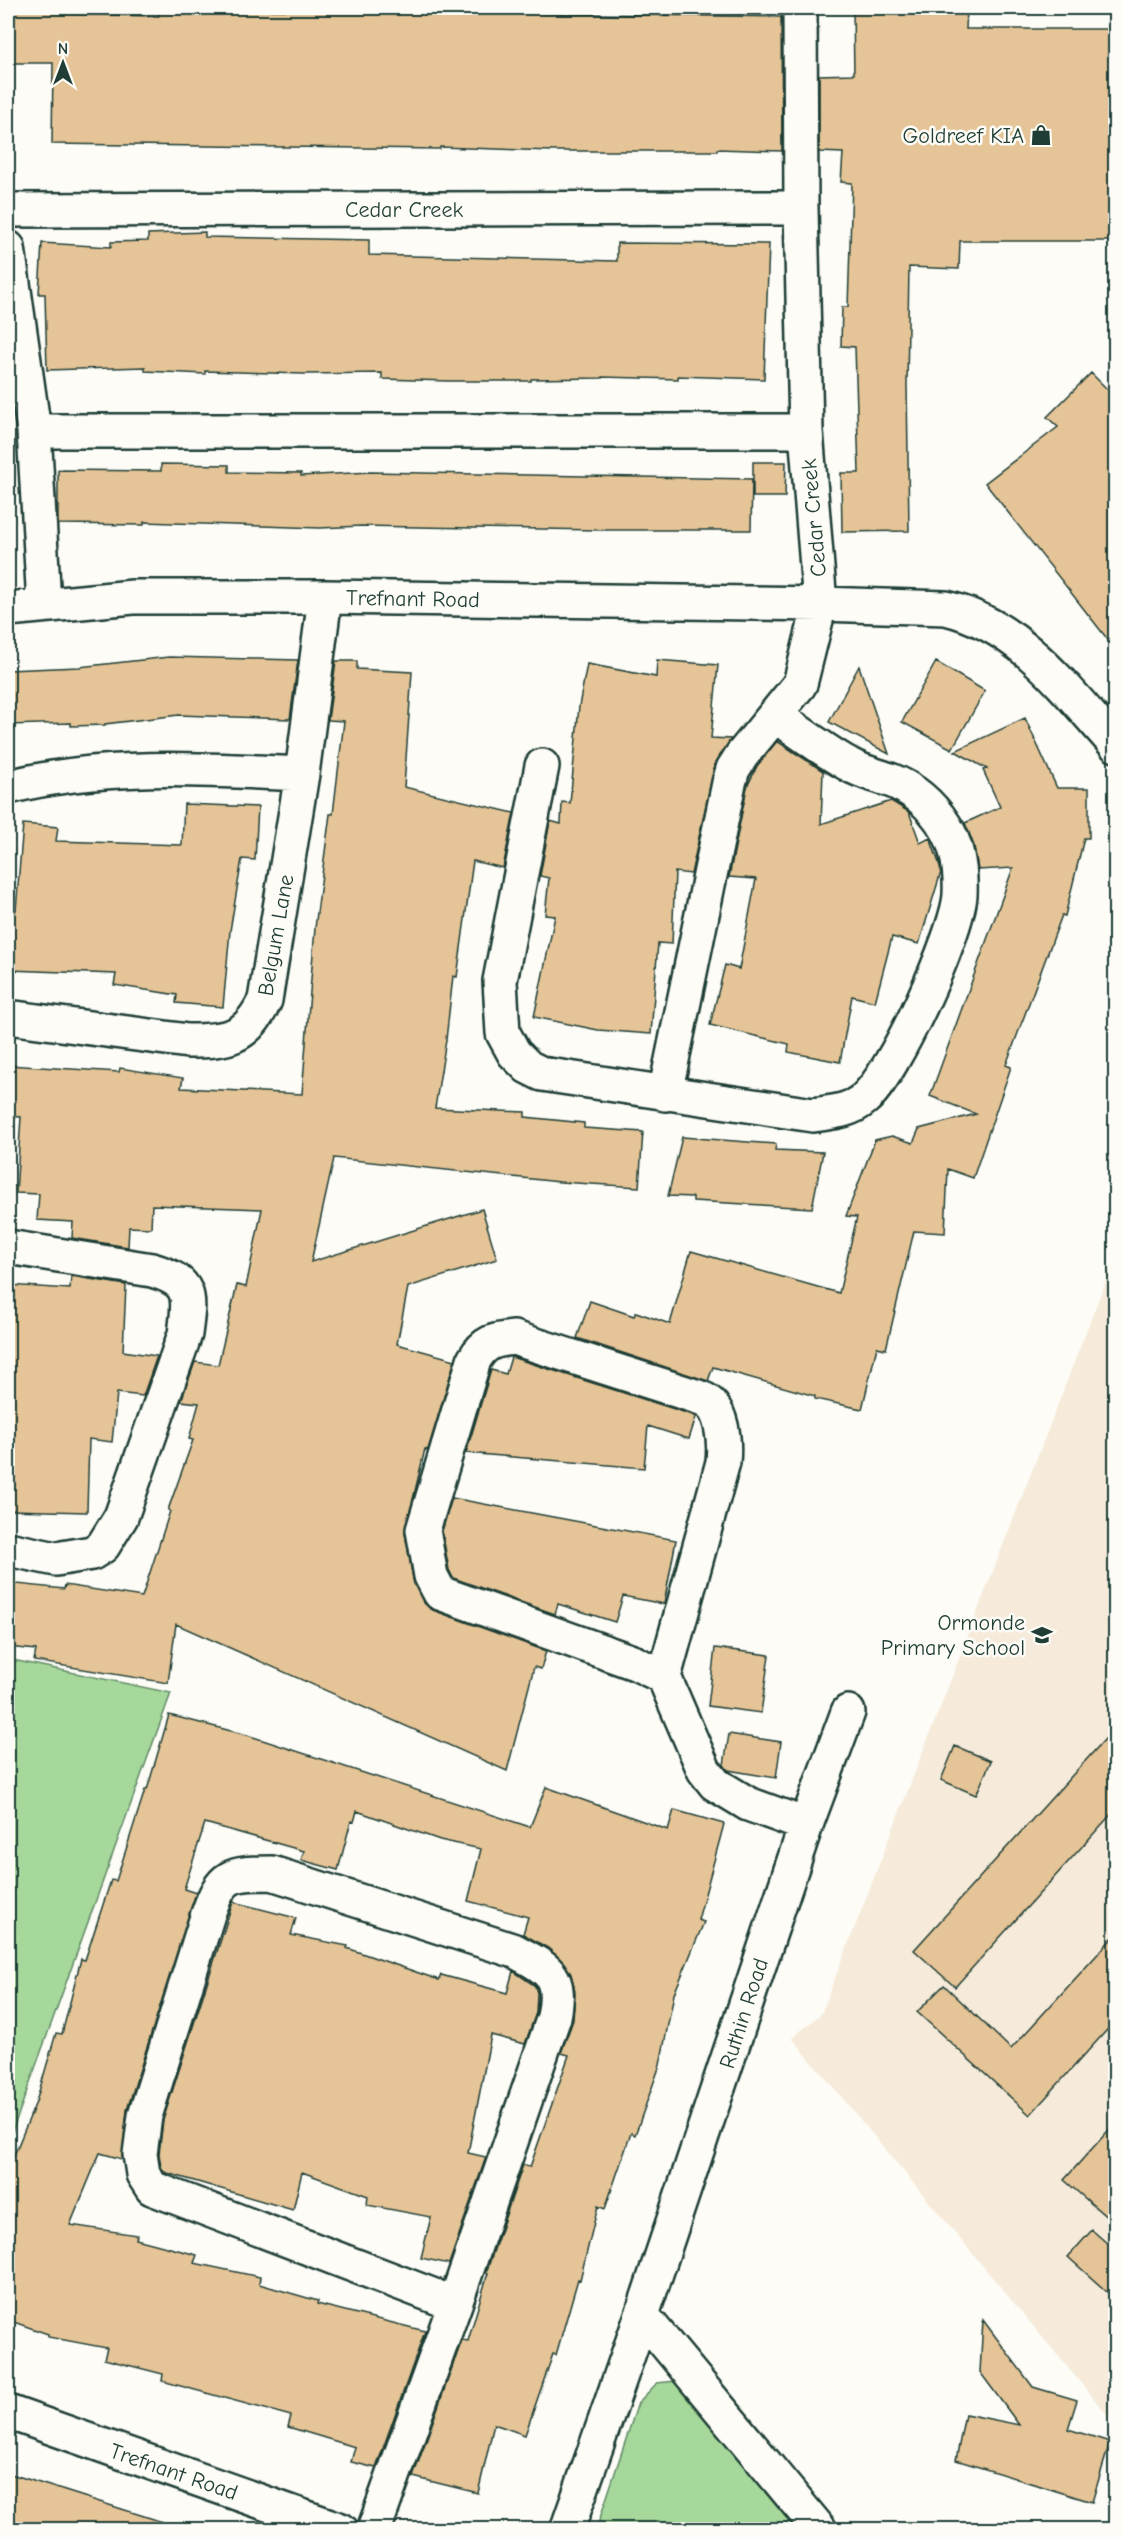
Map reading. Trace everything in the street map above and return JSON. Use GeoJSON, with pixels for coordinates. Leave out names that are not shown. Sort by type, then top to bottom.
{"type":"FeatureCollection","features":[{"type":"Feature","properties":{"kind":"street","name":"Cedar Creek"},"geometry":{"type":"LineString","coordinates":[[665,1094],[733,769],[800,684],[820,604],[806,431],[801,208],[800,8]]}},
{"type":"Feature","properties":{"kind":"street","name":"Cedar Creek"},"geometry":{"type":"LineString","coordinates":[[8,210],[801,208]]}},
{"type":"Feature","properties":{"kind":"street"},"geometry":{"type":"LineString","coordinates":[[8,248],[34,431],[44,604]]}},
{"type":"Feature","properties":{"kind":"street","name":"Cedar Creek"},"geometry":{"type":"LineString","coordinates":[[34,431],[806,431]]}},
{"type":"Feature","properties":{"kind":"street","name":"Trefnant Road"},"geometry":{"type":"LineString","coordinates":[[8,609],[133,597],[325,597],[927,606],[964,612],[1004,631],[1044,666],[1116,745]]}},
{"type":"Feature","properties":{"kind":"street","name":"Belgum Lane"},"geometry":{"type":"LineString","coordinates":[[8,1017],[188,1041],[218,1041],[238,1036],[252,1023],[265,1000],[302,774],[325,597]]}},
{"type":"Feature","properties":{"kind":"street"},"geometry":{"type":"LineString","coordinates":[[542,766],[500,981],[503,1033],[514,1053],[528,1067],[542,1074],[813,1115],[846,1110],[862,1101],[884,1077],[940,964],[960,897],[955,844],[922,796],[888,779],[848,765],[776,716]]}},
{"type":"Feature","properties":{"kind":"street"},"geometry":{"type":"LineString","coordinates":[[8,787],[71,775],[154,769],[302,774]]}},
{"type":"Feature","properties":{"kind":"street"},"geometry":{"type":"LineString","coordinates":[[8,1246],[152,1270],[174,1276],[186,1291],[188,1309],[185,1334],[121,1517],[103,1546],[92,1553],[56,1559],[8,1549]]}},
{"type":"Feature","properties":{"kind":"street"},"geometry":{"type":"LineString","coordinates":[[664,1677],[635,1663],[440,1593],[431,1576],[423,1530],[474,1360],[481,1348],[487,1344],[495,1340],[514,1338],[707,1400],[718,1417],[725,1445],[723,1462],[664,1677],[704,1770],[716,1784],[748,1804],[806,1825]]}},
{"type":"Feature","properties":{"kind":"street","name":"Ruthin Road"},"geometry":{"type":"LineString","coordinates":[[567,2529],[642,2315],[806,1825],[848,1712]]}},
{"type":"Feature","properties":{"kind":"street"},"geometry":{"type":"LineString","coordinates":[[374,2529],[455,2304],[554,2017],[558,1997],[555,1980],[541,1965],[515,1951],[272,1873],[248,1873],[227,1879],[217,1888],[208,1914],[145,2116],[140,2154],[143,2174],[152,2188],[455,2304]]}},
{"type":"Feature","properties":{"kind":"street"},"geometry":{"type":"LineString","coordinates":[[642,2315],[820,2529]]}},
{"type":"Feature","properties":{"kind":"street","name":"Trefnant Road"},"geometry":{"type":"LineString","coordinates":[[8,2412],[341,2529]]}},
{"type":"Feature","properties":{"kind":"shaded area","name":"Ormonde Primary School"},"geometry":{"type":"Polygon","coordinates":[[[1115,1257],[1115,2424],[792,2038],[821,2014],[1115,1257]]]}},
{"type":"Feature","properties":{"kind":"green space"},"geometry":{"type":"Polygon","coordinates":[[[8,1659],[171,1693],[8,2143],[8,1659]]]}},
{"type":"Feature","properties":{"kind":"green space"},"geometry":{"type":"Polygon","coordinates":[[[676,2381],[800,2530],[596,2530],[638,2403],[657,2383],[676,2381]]]}},
{"type":"Feature","properties":{"kind":"building"},"geometry":{"type":"Polygon","coordinates":[[[9,8],[64,8],[64,14],[159,16],[159,10],[331,10],[781,17],[782,151],[717,149],[717,151],[553,151],[440,147],[440,149],[52,144],[53,63],[10,63],[9,8]]]}},
{"type":"Feature","properties":{"kind":"building"},"geometry":{"type":"Polygon","coordinates":[[[853,8],[967,8],[966,29],[1116,29],[1116,241],[960,241],[959,269],[909,267],[907,384],[909,531],[842,532],[841,473],[859,473],[855,347],[841,346],[842,307],[848,307],[852,183],[841,182],[843,153],[819,152],[819,75],[854,74],[853,8]]]}},
{"type":"Feature","properties":{"kind":"building"},"geometry":{"type":"Polygon","coordinates":[[[205,232],[205,237],[369,240],[369,255],[617,261],[617,243],[769,244],[764,379],[678,376],[678,379],[602,377],[531,379],[531,381],[449,381],[382,379],[382,373],[304,374],[205,371],[205,374],[145,371],[145,367],[47,370],[45,294],[39,294],[42,243],[111,247],[111,242],[148,241],[148,234],[205,232]]]}},
{"type":"Feature","properties":{"kind":"building"},"geometry":{"type":"Polygon","coordinates":[[[1091,373],[1116,398],[1116,650],[985,483],[1058,427],[1047,417],[1091,373]]]}},
{"type":"Feature","properties":{"kind":"building"},"geometry":{"type":"Polygon","coordinates":[[[753,462],[786,462],[785,497],[753,497],[753,462]]]}},
{"type":"Feature","properties":{"kind":"building"},"geometry":{"type":"Polygon","coordinates":[[[161,464],[229,465],[229,472],[301,473],[301,476],[370,472],[752,479],[751,530],[361,526],[320,528],[144,522],[144,525],[58,524],[58,470],[161,471],[161,464]]]}},
{"type":"Feature","properties":{"kind":"building"},"geometry":{"type":"Polygon","coordinates":[[[169,657],[298,660],[290,719],[179,715],[105,725],[71,726],[71,723],[8,725],[8,670],[79,667],[169,657]]]}},
{"type":"Feature","properties":{"kind":"building"},"geometry":{"type":"Polygon","coordinates":[[[657,660],[718,665],[711,738],[731,739],[715,764],[691,874],[675,872],[672,944],[658,943],[651,1034],[598,1030],[534,1017],[555,916],[545,915],[549,878],[540,876],[550,821],[561,824],[562,802],[570,803],[579,706],[587,664],[656,677],[657,660]]]}},
{"type":"Feature","properties":{"kind":"building"},"geometry":{"type":"Polygon","coordinates":[[[336,661],[357,661],[357,669],[412,672],[404,787],[514,813],[503,868],[473,861],[457,977],[453,976],[435,1108],[525,1112],[525,1117],[584,1123],[584,1128],[643,1132],[639,1187],[560,1182],[334,1158],[311,1262],[482,1209],[497,1259],[408,1287],[397,1344],[455,1360],[428,1450],[425,1449],[405,1533],[414,1584],[423,1602],[433,1610],[546,1651],[541,1669],[534,1667],[507,1771],[176,1624],[168,1683],[34,1661],[36,1650],[8,1647],[8,1583],[64,1589],[65,1585],[142,1597],[170,1511],[168,1510],[193,1440],[189,1439],[199,1403],[181,1401],[195,1362],[218,1365],[237,1285],[246,1287],[262,1209],[152,1205],[151,1228],[129,1227],[128,1247],[72,1238],[73,1222],[37,1220],[39,1194],[16,1193],[21,1117],[8,1116],[8,1065],[119,1072],[120,1068],[183,1078],[181,1088],[302,1094],[315,928],[330,814],[333,814],[344,721],[328,720],[336,661]]]}},
{"type":"Feature","properties":{"kind":"building"},"geometry":{"type":"Polygon","coordinates":[[[936,662],[985,691],[952,749],[902,722],[936,662]]]}},
{"type":"Feature","properties":{"kind":"building"},"geometry":{"type":"Polygon","coordinates":[[[859,666],[889,754],[829,722],[859,666]]]}},
{"type":"Feature","properties":{"kind":"building"},"geometry":{"type":"Polygon","coordinates":[[[1025,718],[1057,788],[1089,788],[1089,838],[1084,838],[1065,916],[1062,915],[1006,1065],[1011,1067],[973,1178],[948,1169],[945,1233],[914,1231],[886,1349],[877,1347],[862,1409],[815,1399],[815,1396],[713,1367],[708,1381],[577,1338],[590,1301],[634,1316],[636,1312],[670,1324],[691,1251],[839,1293],[857,1217],[846,1216],[875,1140],[892,1136],[913,1143],[919,1129],[976,1114],[930,1096],[1013,868],[978,870],[974,846],[965,823],[1000,807],[983,770],[987,769],[955,751],[1025,718]]]}},
{"type":"Feature","properties":{"kind":"building"},"geometry":{"type":"Polygon","coordinates":[[[777,741],[823,771],[821,824],[891,801],[909,812],[920,843],[930,838],[941,872],[919,944],[892,937],[875,1002],[852,996],[840,1062],[788,1052],[789,1044],[710,1025],[725,965],[739,969],[756,879],[729,877],[747,787],[757,766],[777,741]]]}},
{"type":"Feature","properties":{"kind":"building"},"geometry":{"type":"Polygon","coordinates":[[[184,804],[258,807],[255,860],[242,859],[230,931],[223,1007],[176,1003],[177,995],[114,985],[116,974],[9,970],[11,910],[16,910],[23,824],[58,827],[56,841],[182,845],[184,804]]]}},
{"type":"Feature","properties":{"kind":"building"},"geometry":{"type":"Polygon","coordinates":[[[682,1137],[776,1144],[775,1150],[823,1152],[812,1208],[693,1201],[693,1197],[668,1196],[682,1137]]]}},
{"type":"Feature","properties":{"kind":"building"},"geometry":{"type":"Polygon","coordinates":[[[71,1276],[126,1285],[123,1351],[157,1356],[143,1396],[117,1393],[112,1442],[89,1439],[87,1512],[8,1510],[8,1285],[70,1289],[71,1276]]]}},
{"type":"Feature","properties":{"kind":"building"},"geometry":{"type":"Polygon","coordinates":[[[511,1357],[693,1415],[696,1417],[689,1439],[648,1426],[644,1468],[466,1453],[491,1370],[506,1374],[511,1357]]]}},
{"type":"Feature","properties":{"kind":"building"},"geometry":{"type":"Polygon","coordinates":[[[452,1498],[676,1540],[664,1604],[623,1596],[615,1622],[558,1604],[555,1614],[453,1578],[449,1570],[442,1531],[452,1498]]]}},
{"type":"Feature","properties":{"kind":"building"},"geometry":{"type":"Polygon","coordinates":[[[715,1648],[769,1655],[761,1713],[708,1706],[715,1648]]]}},
{"type":"Feature","properties":{"kind":"building"},"geometry":{"type":"Polygon","coordinates":[[[169,1715],[247,1735],[530,1827],[546,1787],[668,1830],[674,1810],[724,1824],[698,1920],[704,1922],[674,1994],[660,2065],[635,2135],[631,2133],[605,2209],[598,2206],[580,2280],[578,2279],[556,2355],[553,2354],[525,2435],[494,2424],[478,2493],[413,2477],[462,2340],[468,2341],[488,2273],[486,2273],[523,2165],[530,2167],[569,2055],[561,2053],[573,2020],[575,1992],[571,1974],[564,1963],[548,1948],[523,1934],[528,1917],[468,1901],[481,1849],[440,1840],[357,1811],[354,1822],[351,1821],[338,1870],[301,1860],[304,1851],[205,1823],[184,1889],[196,1893],[127,2110],[122,2159],[100,2153],[70,2225],[137,2235],[136,2239],[197,2255],[194,2263],[260,2277],[259,2284],[318,2301],[317,2304],[425,2331],[376,2468],[351,2462],[355,2447],[288,2427],[291,2416],[162,2381],[163,2374],[104,2359],[107,2348],[48,2337],[48,2334],[8,2320],[8,2170],[36,2102],[56,2033],[62,2034],[81,1959],[85,1960],[111,1880],[116,1881],[145,1790],[147,1790],[169,1715]]]}},
{"type":"Feature","properties":{"kind":"building"},"geometry":{"type":"Polygon","coordinates":[[[1116,1727],[1116,1809],[955,1987],[914,1950],[1116,1727]]]}},
{"type":"Feature","properties":{"kind":"building"},"geometry":{"type":"Polygon","coordinates":[[[729,1734],[781,1742],[776,1778],[728,1770],[724,1765],[729,1734]]]}},
{"type":"Feature","properties":{"kind":"building"},"geometry":{"type":"Polygon","coordinates":[[[955,1746],[991,1761],[976,1795],[941,1780],[955,1746]]]}},
{"type":"Feature","properties":{"kind":"building"},"geometry":{"type":"Polygon","coordinates":[[[233,1902],[296,1918],[291,1935],[348,1946],[347,1948],[439,1980],[441,1975],[507,1993],[513,1971],[535,1986],[536,2013],[525,2044],[491,2035],[468,2153],[486,2157],[449,2264],[421,2258],[431,2217],[367,2205],[368,2196],[302,2172],[293,2210],[164,2172],[161,2167],[159,2154],[163,2120],[233,1902]]]}},
{"type":"Feature","properties":{"kind":"building"},"geometry":{"type":"Polygon","coordinates":[[[1116,1934],[1116,2020],[1030,2115],[917,2012],[944,1985],[1011,2049],[1116,1934]]]}},
{"type":"Feature","properties":{"kind":"building"},"geometry":{"type":"Polygon","coordinates":[[[1116,2122],[1116,2225],[1064,2180],[1116,2122]]]}},
{"type":"Feature","properties":{"kind":"building"},"geometry":{"type":"Polygon","coordinates":[[[1092,2230],[1116,2251],[1116,2300],[1068,2257],[1092,2230]]]}},
{"type":"Feature","properties":{"kind":"building"},"geometry":{"type":"Polygon","coordinates":[[[983,2320],[1033,2387],[1077,2400],[1068,2429],[1110,2442],[1092,2502],[956,2460],[965,2414],[1019,2425],[980,2372],[983,2320]]]}},
{"type":"Feature","properties":{"kind":"building"},"geometry":{"type":"Polygon","coordinates":[[[8,2473],[163,2522],[162,2529],[8,2529],[8,2473]]]}},
{"type":"Feature","properties":{"kind":"place","name":"Goldreef KIA"},"geometry":{"type":"Point","coordinates":[1041,135]}},
{"type":"Feature","properties":{"kind":"place","name":"Ormonde Primary School"},"geometry":{"type":"Point","coordinates":[1042,1635]}}]}
